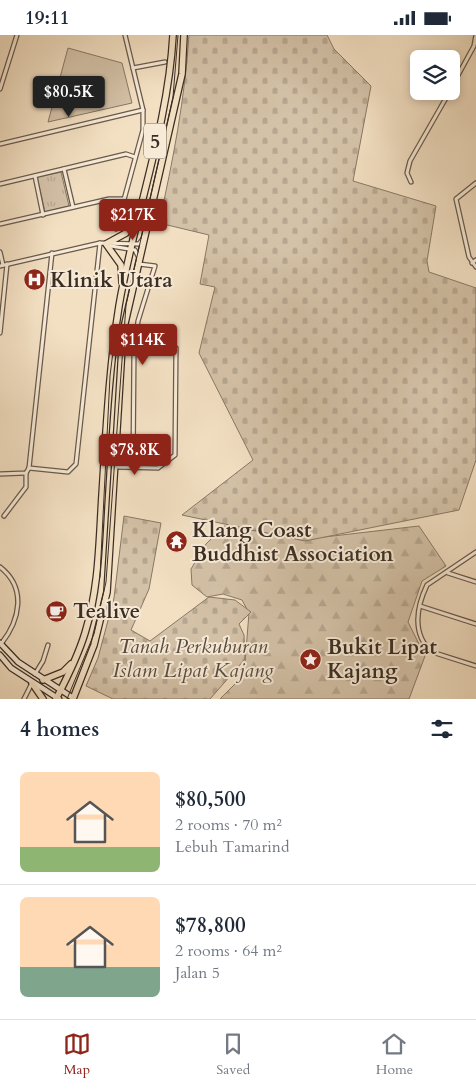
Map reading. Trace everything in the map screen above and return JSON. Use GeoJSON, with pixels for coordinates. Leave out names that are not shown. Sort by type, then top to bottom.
{"type":"FeatureCollection","features":[{"type":"Feature","properties":{"kind":"highway","name":"5"},"geometry":{"type":"LineString","coordinates":[[57,699],[85,635],[98,570],[111,368],[119,305],[168,78],[172,35]]}},
{"type":"Feature","properties":{"kind":"highway","name":"5"},"geometry":{"type":"LineString","coordinates":[[73,699],[94,645],[107,592],[123,332],[182,74],[184,35]]}},
{"type":"Feature","properties":{"kind":"highway"},"geometry":{"type":"LineString","coordinates":[[119,305],[122,270],[116,257],[103,244],[126,233],[139,213]]}},
{"type":"Feature","properties":{"kind":"highway"},"geometry":{"type":"LineString","coordinates":[[43,680],[63,672],[76,658]]}},
{"type":"Feature","properties":{"kind":"highway"},"geometry":{"type":"LineString","coordinates":[[32,683],[43,699]]}},
{"type":"Feature","properties":{"kind":"main road"},"geometry":{"type":"LineString","coordinates":[[0,644],[34,675],[73,699]]}},
{"type":"Feature","properties":{"kind":"main road"},"geometry":{"type":"LineString","coordinates":[[0,655],[11,668],[57,699]]}},
{"type":"Feature","properties":{"kind":"street"},"geometry":{"type":"LineString","coordinates":[[0,89],[17,35]]}},
{"type":"Feature","properties":{"kind":"street"},"geometry":{"type":"LineString","coordinates":[[116,229],[143,130],[143,110],[125,35]]}},
{"type":"Feature","properties":{"kind":"street"},"geometry":{"type":"LineString","coordinates":[[460,72],[474,46],[476,35]]}},
{"type":"Feature","properties":{"kind":"street"},"geometry":{"type":"LineString","coordinates":[[133,68],[165,62]]}},
{"type":"Feature","properties":{"kind":"street"},"geometry":{"type":"LineString","coordinates":[[411,182],[407,173],[410,161],[444,100]]}},
{"type":"Feature","properties":{"kind":"street"},"geometry":{"type":"LineString","coordinates":[[0,144],[143,110]]}},
{"type":"Feature","properties":{"kind":"street"},"geometry":{"type":"LineString","coordinates":[[0,184],[126,155],[135,157]]}},
{"type":"Feature","properties":{"kind":"street"},"geometry":{"type":"LineString","coordinates":[[64,169],[73,208]]}},
{"type":"Feature","properties":{"kind":"street"},"geometry":{"type":"LineString","coordinates":[[35,176],[43,215]]}},
{"type":"Feature","properties":{"kind":"street"},"geometry":{"type":"LineString","coordinates":[[476,183],[456,199],[468,257],[476,267]]}},
{"type":"Feature","properties":{"kind":"street"},"geometry":{"type":"LineString","coordinates":[[0,224],[116,198],[123,199]]}},
{"type":"Feature","properties":{"kind":"street"},"geometry":{"type":"LineString","coordinates":[[3,265],[52,253],[103,244],[132,247],[139,244],[147,233]]}},
{"type":"Feature","properties":{"kind":"street"},"geometry":{"type":"LineString","coordinates":[[29,468],[68,472],[76,464],[103,244]]}},
{"type":"Feature","properties":{"kind":"street"},"geometry":{"type":"LineString","coordinates":[[132,247],[136,252],[139,262],[155,266],[138,321],[134,352],[133,467]]}},
{"type":"Feature","properties":{"kind":"street"},"geometry":{"type":"LineString","coordinates":[[0,252],[3,265],[0,333]]}},
{"type":"Feature","properties":{"kind":"street"},"geometry":{"type":"LineString","coordinates":[[4,516],[26,487],[26,473],[29,468],[52,253]]}},
{"type":"Feature","properties":{"kind":"street"},"geometry":{"type":"LineString","coordinates":[[472,263],[476,260]]}},
{"type":"Feature","properties":{"kind":"street"},"geometry":{"type":"LineString","coordinates":[[116,467],[161,467],[176,452],[176,348]]}},
{"type":"Feature","properties":{"kind":"street"},"geometry":{"type":"LineString","coordinates":[[0,474],[26,473]]}},
{"type":"Feature","properties":{"kind":"street"},"geometry":{"type":"LineString","coordinates":[[476,552],[448,573],[427,585],[416,624],[427,648],[432,652],[476,667]]}},
{"type":"Feature","properties":{"kind":"street"},"geometry":{"type":"LineString","coordinates":[[0,567],[12,579],[18,614],[11,630],[0,644]]}},
{"type":"Feature","properties":{"kind":"street"},"geometry":{"type":"LineString","coordinates":[[448,573],[476,582]]}},
{"type":"Feature","properties":{"kind":"street"},"geometry":{"type":"LineString","coordinates":[[420,606],[476,624]]}},
{"type":"Feature","properties":{"kind":"street"},"geometry":{"type":"LineString","coordinates":[[34,675],[43,661],[48,645]]}},
{"type":"Feature","properties":{"kind":"street"},"geometry":{"type":"LineString","coordinates":[[24,699],[32,683]]}},
{"type":"Feature","properties":{"kind":"green space"},"geometry":{"type":"Polygon","coordinates":[[[189,35],[327,35],[334,49],[371,86],[353,181],[436,206],[427,261],[429,272],[476,288],[476,460],[459,510],[305,541],[182,515],[253,460],[199,353],[215,287],[200,284],[209,235],[159,223],[178,129],[189,35]]]}},
{"type":"Feature","properties":{"kind":"green space"},"geometry":{"type":"Polygon","coordinates":[[[68,48],[122,63],[132,103],[48,122],[68,48]]]}},
{"type":"Feature","properties":{"kind":"green space"},"geometry":{"type":"Polygon","coordinates":[[[61,172],[69,206],[45,212],[37,177],[61,172]]]}},
{"type":"Feature","properties":{"kind":"green space","name":"Tanah Perkuburan Islam Lipat Kajang"},"geometry":{"type":"Polygon","coordinates":[[[124,516],[161,523],[149,589],[131,630],[150,641],[209,597],[235,600],[251,612],[239,624],[244,635],[245,659],[210,699],[113,699],[86,686],[98,658],[114,598],[124,516]]]}},
{"type":"Feature","properties":{"kind":"green space"},"geometry":{"type":"Polygon","coordinates":[[[224,526],[307,539],[419,526],[446,566],[422,581],[408,622],[425,656],[409,699],[220,699],[244,675],[249,613],[242,600],[223,594],[207,597],[192,585],[191,569],[206,544],[224,526]]]}},
{"type":"Feature","properties":{"kind":"tram line"},"geometry":{"type":"LineString","coordinates":[[67,699],[94,634],[106,582],[126,305],[173,97],[178,35]]}},
{"type":"Feature","properties":{"kind":"tram line"},"geometry":{"type":"LineString","coordinates":[[100,577],[110,376],[115,335]]}},
{"type":"Feature","properties":{"kind":"place","name":"Klinik Utara"},"geometry":{"type":"Point","coordinates":[34,280]}},
{"type":"Feature","properties":{"kind":"place","name":"Klang Coast Buddhist Association"},"geometry":{"type":"Point","coordinates":[176,542]}},
{"type":"Feature","properties":{"kind":"place","name":"Tealive"},"geometry":{"type":"Point","coordinates":[57,611]}},
{"type":"Feature","properties":{"kind":"place","name":"Bukit Lipat Kajang"},"geometry":{"type":"Point","coordinates":[311,659]}}]}
